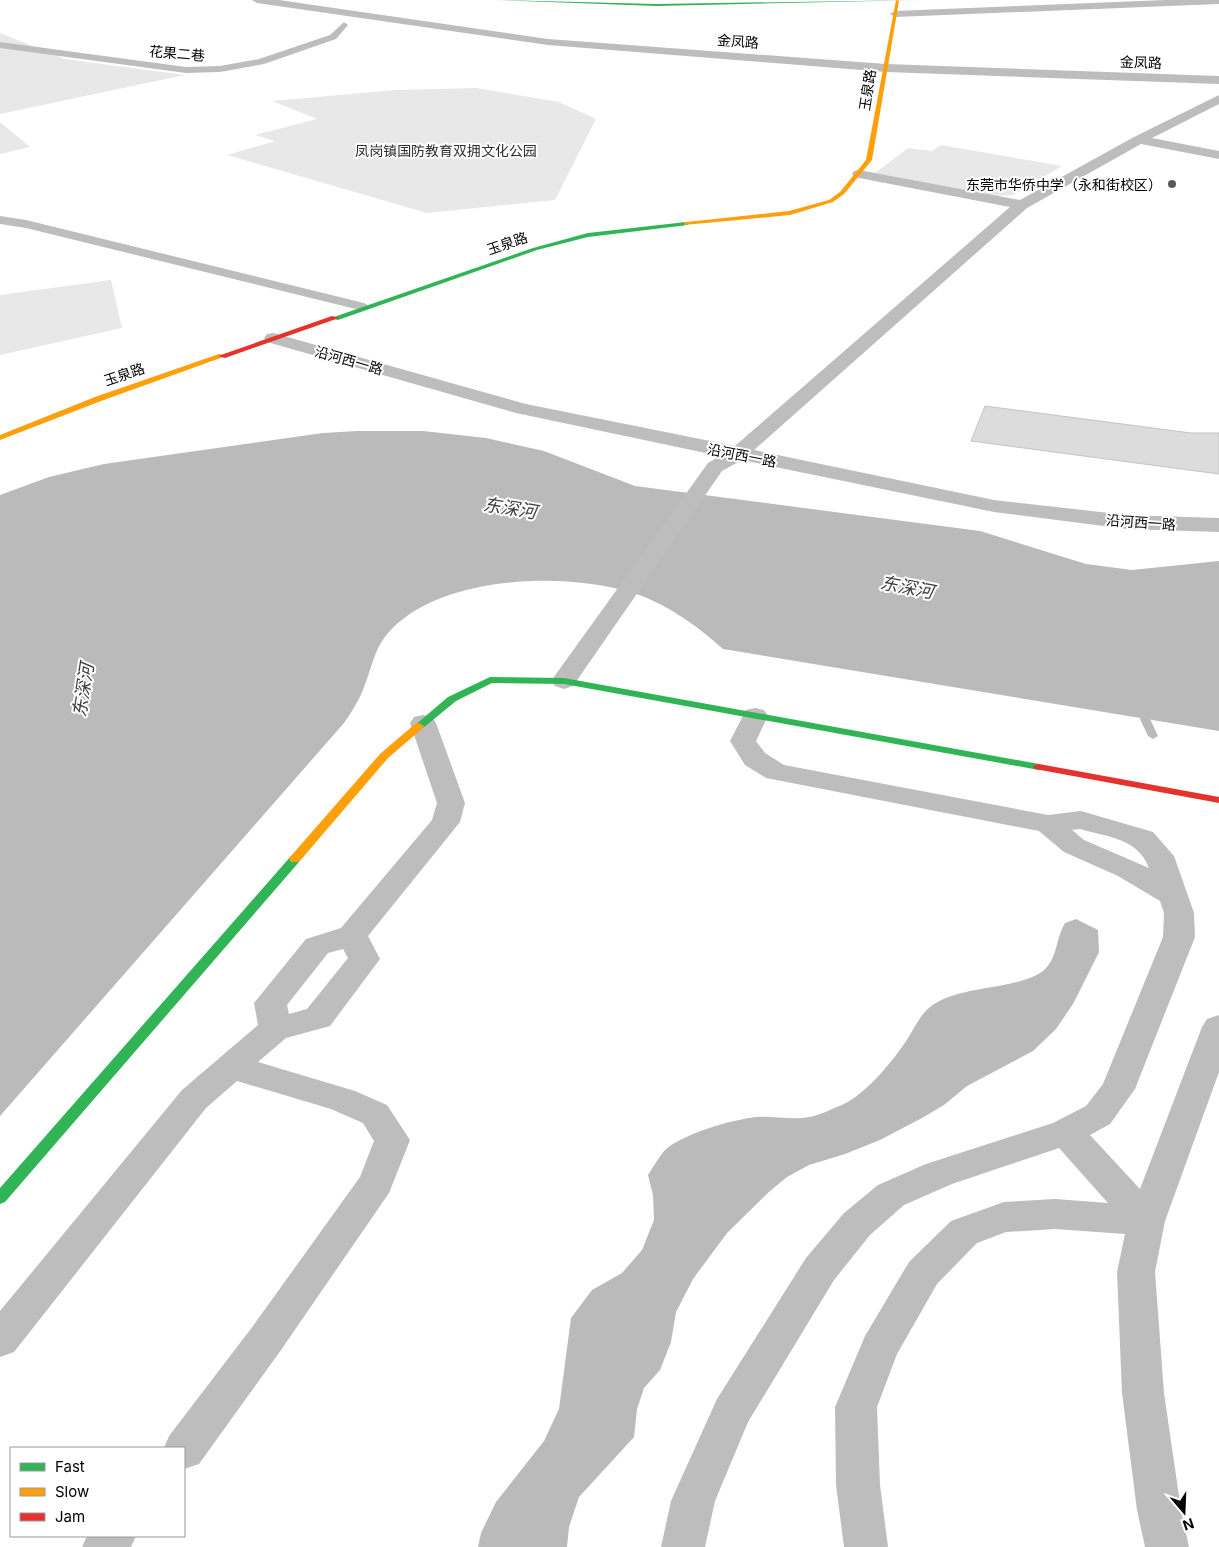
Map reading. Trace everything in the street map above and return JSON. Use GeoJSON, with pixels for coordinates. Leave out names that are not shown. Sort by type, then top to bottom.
{"type":"FeatureCollection","features":[{"type":"Feature","properties":{"kind":"street","name":"金凤路"},"geometry":{"type":"LineString","coordinates":[[257,0],[548,42],[886,68],[1219,80]]}},
{"type":"Feature","properties":{"kind":"street"},"geometry":{"type":"LineString","coordinates":[[499,0],[688,6],[919,0]]}},
{"type":"Feature","properties":{"kind":"street"},"geometry":{"type":"LineString","coordinates":[[657,0],[723,0]]}},
{"type":"Feature","properties":{"kind":"street","name":"玉泉路"},"geometry":{"type":"LineString","coordinates":[[0,438],[98,399],[535,249],[579,237],[620,231],[762,217],[814,207],[831,200],[842,193],[869,160],[873,146],[897,1]]}},
{"type":"Feature","properties":{"kind":"street"},"geometry":{"type":"LineString","coordinates":[[895,14],[1219,1]]}},
{"type":"Feature","properties":{"kind":"street"},"geometry":{"type":"LineString","coordinates":[[564,681],[715,467],[738,454],[1022,204],[1219,99]]}},
{"type":"Feature","properties":{"kind":"street"},"geometry":{"type":"LineString","coordinates":[[1139,140],[1219,155]]}},
{"type":"Feature","properties":{"kind":"street"},"geometry":{"type":"LineString","coordinates":[[859,174],[1022,204]]}},
{"type":"Feature","properties":{"kind":"street","name":"沿河西一路"},"geometry":{"type":"LineString","coordinates":[[274,338],[523,409],[994,506],[1127,522],[1219,525]]}},
{"type":"Feature","properties":{"kind":"street"},"geometry":{"type":"LineString","coordinates":[[0,1198],[384,756],[452,699],[490,680],[564,681],[1219,800]]}},
{"type":"Feature","properties":{"kind":"street"},"geometry":{"type":"LineString","coordinates":[[684,1547],[693,1501],[732,1412],[820,1269],[857,1224],[891,1195],[938,1174],[1066,1132],[1098,1115],[1118,1089],[1180,936],[1180,913],[1173,896],[1128,868],[1074,846],[1048,824],[776,772],[755,759],[744,741],[756,716]]}},
{"type":"Feature","properties":{"kind":"street"},"geometry":{"type":"LineString","coordinates":[[275,1030],[270,1003],[317,946],[352,935],[446,822],[451,803],[423,723]]}},
{"type":"Feature","properties":{"kind":"street"},"geometry":{"type":"LineString","coordinates":[[0,1340],[194,1100],[275,1030],[318,1018],[364,959],[352,935]]}},
{"type":"Feature","properties":{"kind":"street"},"geometry":{"type":"LineString","coordinates":[[1167,1547],[1159,1510],[1143,1393],[1136,1272],[1146,1221],[1219,1027]]}},
{"type":"Feature","properties":{"kind":"street"},"geometry":{"type":"LineString","coordinates":[[185,1449],[267,1338],[376,1183],[392,1140],[375,1114],[351,1103],[231,1067]]}},
{"type":"Feature","properties":{"kind":"street"},"geometry":{"type":"LineString","coordinates":[[1066,1132],[1146,1221]]}},
{"type":"Feature","properties":{"kind":"street"},"geometry":{"type":"LineString","coordinates":[[866,1547],[858,1485],[856,1407],[880,1348],[923,1273],[964,1232],[1004,1217],[1055,1214],[1146,1221]]}},
{"type":"Feature","properties":{"kind":"street"},"geometry":{"type":"LineString","coordinates":[[104,1547],[113,1537]]}},
{"type":"Feature","properties":{"kind":"lane","name":"花果二巷"},"geometry":{"type":"LineString","coordinates":[[0,45],[186,70],[220,69],[261,62],[333,37],[344,25]]}},
{"type":"Feature","properties":{"kind":"lane"},"geometry":{"type":"LineString","coordinates":[[0,220],[26,224],[364,307]]}},
{"type":"Feature","properties":{"kind":"green space"},"geometry":{"type":"Polygon","coordinates":[[[0,33],[65,59],[185,75],[0,114],[0,33]]]}},
{"type":"Feature","properties":{"kind":"green space","name":"凤岗镇国防教育双拥文化公园"},"geometry":{"type":"Polygon","coordinates":[[[476,88],[559,102],[596,119],[555,200],[427,213],[227,155],[275,141],[255,135],[317,119],[272,101],[396,90],[476,88]]]}},
{"type":"Feature","properties":{"kind":"green space"},"geometry":{"type":"Polygon","coordinates":[[[0,122],[30,147],[0,154],[0,122]]]}},
{"type":"Feature","properties":{"kind":"green space"},"geometry":{"type":"Polygon","coordinates":[[[941,145],[1062,166],[1013,195],[997,196],[875,173],[908,148],[932,151],[941,145]]]}},
{"type":"Feature","properties":{"kind":"green space"},"geometry":{"type":"Polygon","coordinates":[[[111,280],[122,328],[0,355],[0,295],[111,280]]]}},
{"type":"Feature","properties":{"kind":"water","name":"东深河"},"geometry":{"type":"Polygon","coordinates":[[[423,431],[486,438],[544,451],[635,486],[980,531],[1086,564],[1132,570],[1219,561],[1219,731],[723,649],[691,623],[656,602],[630,592],[604,586],[575,582],[513,582],[453,594],[426,605],[403,619],[386,635],[377,652],[361,694],[344,723],[0,1116],[0,495],[49,477],[104,464],[323,433],[423,431]]]}},
{"type":"Feature","properties":{"kind":"water"},"geometry":{"type":"Polygon","coordinates":[[[1076,919],[1098,930],[1099,952],[1073,1004],[1056,1029],[1033,1051],[967,1086],[944,1105],[880,1140],[845,1154],[809,1165],[787,1177],[727,1233],[693,1279],[676,1312],[671,1342],[660,1370],[644,1388],[637,1409],[634,1437],[579,1497],[569,1527],[567,1547],[478,1547],[481,1533],[496,1502],[544,1441],[559,1409],[571,1318],[592,1290],[622,1273],[642,1250],[654,1220],[653,1195],[648,1175],[665,1150],[683,1138],[722,1124],[757,1117],[807,1117],[821,1114],[851,1100],[870,1085],[887,1066],[926,1010],[943,999],[958,994],[1009,984],[1037,975],[1051,962],[1065,923],[1076,919]]]}},
{"type":"Feature","properties":{"kind":"building"},"geometry":{"type":"Polygon","coordinates":[[[985,406],[1191,433],[1219,433],[1219,474],[971,441],[985,406]]]}},
{"type":"Feature","properties":{"kind":"waterway"},"geometry":{"type":"LineString","coordinates":[[1152,706],[1145,719],[1153,736]]}},
{"type":"Feature","properties":{"kind":"traffic: fast"},"geometry":{"type":"LineString","coordinates":[[499,0],[656,5],[919,0]]}},
{"type":"Feature","properties":{"kind":"traffic: fast"},"geometry":{"type":"LineString","coordinates":[[335,318],[535,249],[588,235],[686,224]]}},
{"type":"Feature","properties":{"kind":"traffic: fast"},"geometry":{"type":"LineString","coordinates":[[419,726],[452,699],[490,680],[564,681],[1039,767]]}},
{"type":"Feature","properties":{"kind":"traffic: fast"},"geometry":{"type":"LineString","coordinates":[[0,1198],[295,859]]}},
{"type":"Feature","properties":{"kind":"traffic: slow"},"geometry":{"type":"LineString","coordinates":[[686,224],[790,213],[831,201],[842,193],[869,160],[897,1]]}},
{"type":"Feature","properties":{"kind":"traffic: slow"},"geometry":{"type":"LineString","coordinates":[[0,438],[98,399],[222,356]]}},
{"type":"Feature","properties":{"kind":"traffic: slow"},"geometry":{"type":"LineString","coordinates":[[295,859],[384,756],[419,726]]}},
{"type":"Feature","properties":{"kind":"traffic: jam"},"geometry":{"type":"LineString","coordinates":[[222,356],[335,318]]}},
{"type":"Feature","properties":{"kind":"traffic: jam"},"geometry":{"type":"LineString","coordinates":[[1039,767],[1219,800]]}},
{"type":"Feature","properties":{"kind":"place","name":"东莞市华侨中学（永和街校区）"},"geometry":{"type":"Point","coordinates":[1172,184]}}]}
